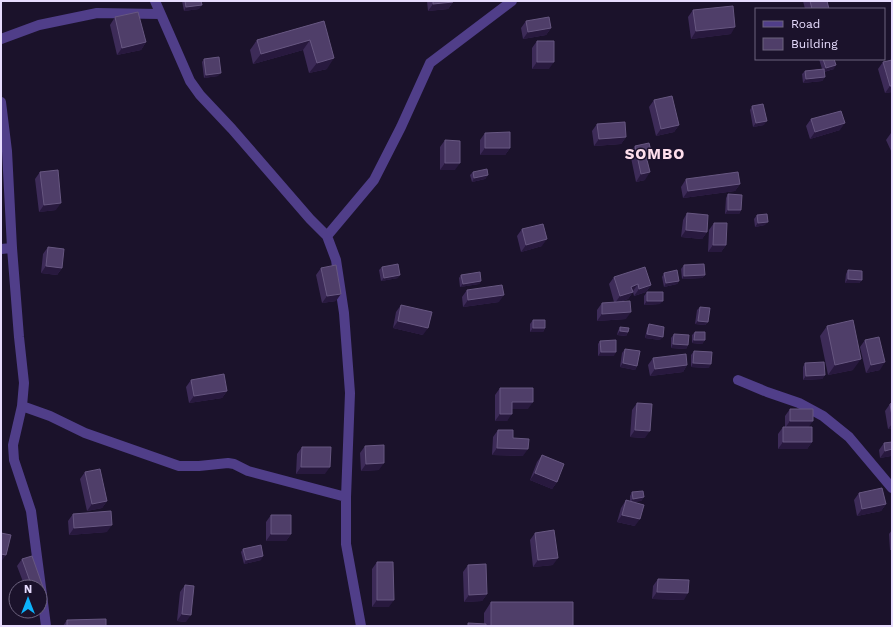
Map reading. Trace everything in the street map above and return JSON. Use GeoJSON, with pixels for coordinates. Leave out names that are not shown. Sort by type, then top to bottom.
{"type":"FeatureCollection","features":[{"type":"Feature","properties":{"kind":"street"},"geometry":{"type":"LineString","coordinates":[[155,1],[190,81],[310,219],[327,236],[336,260],[344,313],[350,393],[346,497],[346,544],[361,626]]}},
{"type":"Feature","properties":{"kind":"street"},"geometry":{"type":"LineString","coordinates":[[327,236],[374,180],[401,127],[430,63],[512,1]]}},
{"type":"Feature","properties":{"kind":"street"},"geometry":{"type":"LineString","coordinates":[[1,39],[39,25],[97,13],[160,14]]}},
{"type":"Feature","properties":{"kind":"street"},"geometry":{"type":"LineString","coordinates":[[1,102],[7,151],[12,248],[24,383],[22,406],[13,445],[14,460],[31,511],[46,626]]}},
{"type":"Feature","properties":{"kind":"street"},"geometry":{"type":"LineString","coordinates":[[1,249],[12,248]]}},
{"type":"Feature","properties":{"kind":"street"},"geometry":{"type":"LineString","coordinates":[[738,380],[798,404],[823,416],[849,437],[892,488]]}},
{"type":"Feature","properties":{"kind":"street"},"geometry":{"type":"LineString","coordinates":[[22,406],[50,416],[85,433],[179,466],[199,466],[228,463],[234,464],[248,471],[346,497]]}},
{"type":"Feature","properties":{"kind":"building"},"geometry":{"type":"Polygon","coordinates":[[[185,1],[201,1],[202,5],[186,7],[185,1]]]}},
{"type":"Feature","properties":{"kind":"building"},"geometry":{"type":"Polygon","coordinates":[[[433,1],[453,1],[453,2],[433,4],[433,1]]]}},
{"type":"Feature","properties":{"kind":"building"},"geometry":{"type":"Polygon","coordinates":[[[810,1],[827,1],[829,8],[812,8],[810,1]]]}},
{"type":"Feature","properties":{"kind":"building"},"geometry":{"type":"Polygon","coordinates":[[[733,6],[735,27],[696,31],[693,10],[733,6]]]}},
{"type":"Feature","properties":{"kind":"building"},"geometry":{"type":"Polygon","coordinates":[[[138,12],[146,42],[122,48],[115,17],[138,12]]]}},
{"type":"Feature","properties":{"kind":"building"},"geometry":{"type":"Polygon","coordinates":[[[549,17],[551,28],[528,32],[526,21],[549,17]]]}},
{"type":"Feature","properties":{"kind":"building"},"geometry":{"type":"Polygon","coordinates":[[[324,21],[334,58],[317,63],[310,40],[261,54],[257,40],[324,21]]]}},
{"type":"Feature","properties":{"kind":"building"},"geometry":{"type":"Polygon","coordinates":[[[537,41],[554,41],[554,62],[537,62],[537,41]]]}},
{"type":"Feature","properties":{"kind":"building"},"geometry":{"type":"Polygon","coordinates":[[[219,57],[221,73],[206,75],[204,59],[219,57]]]}},
{"type":"Feature","properties":{"kind":"building"},"geometry":{"type":"Polygon","coordinates":[[[823,60],[834,60],[836,65],[826,68],[823,60]]]}},
{"type":"Feature","properties":{"kind":"building"},"geometry":{"type":"Polygon","coordinates":[[[892,60],[892,86],[890,86],[883,62],[892,60]]]}},
{"type":"Feature","properties":{"kind":"building"},"geometry":{"type":"Polygon","coordinates":[[[824,69],[825,77],[806,79],[805,71],[824,69]]]}},
{"type":"Feature","properties":{"kind":"building"},"geometry":{"type":"Polygon","coordinates":[[[672,96],[679,125],[661,129],[654,100],[672,96]]]}},
{"type":"Feature","properties":{"kind":"building"},"geometry":{"type":"Polygon","coordinates":[[[763,104],[767,121],[756,123],[752,106],[763,104]]]}},
{"type":"Feature","properties":{"kind":"building"},"geometry":{"type":"Polygon","coordinates":[[[841,111],[845,123],[815,132],[811,119],[841,111]]]}},
{"type":"Feature","properties":{"kind":"building"},"geometry":{"type":"Polygon","coordinates":[[[625,122],[626,137],[599,139],[597,124],[625,122]]]}},
{"type":"Feature","properties":{"kind":"building"},"geometry":{"type":"Polygon","coordinates":[[[510,132],[510,148],[485,148],[485,133],[510,132]]]}},
{"type":"Feature","properties":{"kind":"building"},"geometry":{"type":"Polygon","coordinates":[[[445,140],[460,141],[460,163],[445,163],[445,140]]]}},
{"type":"Feature","properties":{"kind":"building"},"geometry":{"type":"Polygon","coordinates":[[[649,143],[651,151],[645,152],[650,172],[641,174],[635,146],[649,143]]]}},
{"type":"Feature","properties":{"kind":"building"},"geometry":{"type":"Polygon","coordinates":[[[487,169],[488,175],[474,178],[473,172],[487,169]]]}},
{"type":"Feature","properties":{"kind":"building"},"geometry":{"type":"Polygon","coordinates":[[[58,170],[61,203],[44,205],[40,172],[58,170]]]}},
{"type":"Feature","properties":{"kind":"building"},"geometry":{"type":"Polygon","coordinates":[[[738,172],[740,184],[688,191],[686,179],[738,172]]]}},
{"type":"Feature","properties":{"kind":"building"},"geometry":{"type":"Polygon","coordinates":[[[728,194],[742,195],[741,210],[728,210],[728,194]]]}},
{"type":"Feature","properties":{"kind":"building"},"geometry":{"type":"Polygon","coordinates":[[[687,213],[708,215],[707,232],[686,230],[687,213]]]}},
{"type":"Feature","properties":{"kind":"building"},"geometry":{"type":"Polygon","coordinates":[[[767,214],[768,222],[758,223],[757,215],[767,214]]]}},
{"type":"Feature","properties":{"kind":"building"},"geometry":{"type":"Polygon","coordinates":[[[714,223],[727,223],[726,245],[713,245],[714,223]]]}},
{"type":"Feature","properties":{"kind":"building"},"geometry":{"type":"Polygon","coordinates":[[[543,224],[547,239],[526,245],[522,229],[543,224]]]}},
{"type":"Feature","properties":{"kind":"building"},"geometry":{"type":"Polygon","coordinates":[[[48,247],[64,249],[62,268],[46,266],[48,247]]]}},
{"type":"Feature","properties":{"kind":"building"},"geometry":{"type":"Polygon","coordinates":[[[398,264],[400,275],[384,278],[382,267],[398,264]]]}},
{"type":"Feature","properties":{"kind":"building"},"geometry":{"type":"Polygon","coordinates":[[[704,264],[705,275],[684,276],[684,265],[704,264]]]}},
{"type":"Feature","properties":{"kind":"building"},"geometry":{"type":"Polygon","coordinates":[[[336,265],[341,294],[327,296],[321,268],[336,265]]]}},
{"type":"Feature","properties":{"kind":"building"},"geometry":{"type":"Polygon","coordinates":[[[645,267],[651,285],[639,289],[638,284],[631,287],[633,292],[620,296],[614,277],[645,267]]]}},
{"type":"Feature","properties":{"kind":"building"},"geometry":{"type":"Polygon","coordinates":[[[677,270],[679,281],[666,283],[664,273],[677,270]]]}},
{"type":"Feature","properties":{"kind":"building"},"geometry":{"type":"Polygon","coordinates":[[[848,270],[862,271],[862,280],[848,279],[848,270]]]}},
{"type":"Feature","properties":{"kind":"building"},"geometry":{"type":"Polygon","coordinates":[[[480,272],[481,281],[463,284],[461,275],[480,272]]]}},
{"type":"Feature","properties":{"kind":"building"},"geometry":{"type":"Polygon","coordinates":[[[502,285],[504,295],[468,300],[467,290],[502,285]]]}},
{"type":"Feature","properties":{"kind":"building"},"geometry":{"type":"Polygon","coordinates":[[[647,292],[663,292],[663,301],[647,301],[647,292]]]}},
{"type":"Feature","properties":{"kind":"building"},"geometry":{"type":"Polygon","coordinates":[[[630,301],[631,312],[602,314],[602,303],[630,301]]]}},
{"type":"Feature","properties":{"kind":"building"},"geometry":{"type":"Polygon","coordinates":[[[401,305],[432,312],[428,328],[398,321],[401,305]]]}},
{"type":"Feature","properties":{"kind":"building"},"geometry":{"type":"Polygon","coordinates":[[[700,307],[710,308],[708,322],[698,321],[700,307]]]}},
{"type":"Feature","properties":{"kind":"building"},"geometry":{"type":"Polygon","coordinates":[[[533,320],[545,320],[545,328],[533,328],[533,320]]]}},
{"type":"Feature","properties":{"kind":"building"},"geometry":{"type":"Polygon","coordinates":[[[853,320],[861,359],[835,365],[827,326],[853,320]]]}},
{"type":"Feature","properties":{"kind":"building"},"geometry":{"type":"Polygon","coordinates":[[[649,324],[664,327],[663,337],[647,334],[649,324]]]}},
{"type":"Feature","properties":{"kind":"building"},"geometry":{"type":"Polygon","coordinates":[[[620,327],[629,328],[628,332],[620,331],[620,327]]]}},
{"type":"Feature","properties":{"kind":"building"},"geometry":{"type":"Polygon","coordinates":[[[695,332],[705,332],[705,340],[694,340],[695,332]]]}},
{"type":"Feature","properties":{"kind":"building"},"geometry":{"type":"Polygon","coordinates":[[[674,334],[689,335],[688,345],[673,344],[674,334]]]}},
{"type":"Feature","properties":{"kind":"building"},"geometry":{"type":"Polygon","coordinates":[[[879,337],[885,362],[871,365],[865,340],[879,337]]]}},
{"type":"Feature","properties":{"kind":"building"},"geometry":{"type":"Polygon","coordinates":[[[616,340],[616,352],[601,352],[600,341],[616,340]]]}},
{"type":"Feature","properties":{"kind":"building"},"geometry":{"type":"Polygon","coordinates":[[[625,349],[640,351],[637,366],[623,363],[625,349]]]}},
{"type":"Feature","properties":{"kind":"building"},"geometry":{"type":"Polygon","coordinates":[[[694,351],[712,352],[711,364],[693,363],[694,351]]]}},
{"type":"Feature","properties":{"kind":"building"},"geometry":{"type":"Polygon","coordinates":[[[686,354],[687,365],[655,369],[653,358],[686,354]]]}},
{"type":"Feature","properties":{"kind":"building"},"geometry":{"type":"Polygon","coordinates":[[[824,362],[825,375],[806,376],[805,363],[824,362]]]}},
{"type":"Feature","properties":{"kind":"building"},"geometry":{"type":"Polygon","coordinates":[[[224,374],[227,391],[194,396],[191,380],[224,374]]]}},
{"type":"Feature","properties":{"kind":"building"},"geometry":{"type":"Polygon","coordinates":[[[500,388],[533,388],[533,402],[512,402],[512,414],[500,414],[500,388]]]}},
{"type":"Feature","properties":{"kind":"building"},"geometry":{"type":"Polygon","coordinates":[[[637,403],[652,404],[650,431],[635,430],[637,403]]]}},
{"type":"Feature","properties":{"kind":"building"},"geometry":{"type":"Polygon","coordinates":[[[892,403],[892,416],[890,404],[892,403]]]}},
{"type":"Feature","properties":{"kind":"building"},"geometry":{"type":"Polygon","coordinates":[[[790,409],[813,409],[813,421],[790,421],[790,409]]]}},
{"type":"Feature","properties":{"kind":"building"},"geometry":{"type":"Polygon","coordinates":[[[783,427],[812,427],[812,442],[783,442],[783,427]]]}},
{"type":"Feature","properties":{"kind":"building"},"geometry":{"type":"Polygon","coordinates":[[[498,430],[513,430],[513,438],[529,439],[528,449],[497,448],[498,430]]]}},
{"type":"Feature","properties":{"kind":"building"},"geometry":{"type":"Polygon","coordinates":[[[892,442],[892,449],[885,451],[884,443],[892,442]]]}},
{"type":"Feature","properties":{"kind":"building"},"geometry":{"type":"Polygon","coordinates":[[[384,445],[384,463],[366,464],[365,446],[384,445]]]}},
{"type":"Feature","properties":{"kind":"building"},"geometry":{"type":"Polygon","coordinates":[[[302,447],[331,447],[330,467],[301,467],[302,447]]]}},
{"type":"Feature","properties":{"kind":"building"},"geometry":{"type":"Polygon","coordinates":[[[542,455],[564,464],[557,482],[535,473],[542,455]]]}},
{"type":"Feature","properties":{"kind":"building"},"geometry":{"type":"Polygon","coordinates":[[[100,469],[107,501],[92,504],[85,472],[100,469]]]}},
{"type":"Feature","properties":{"kind":"building"},"geometry":{"type":"Polygon","coordinates":[[[882,488],[886,504],[862,509],[859,493],[882,488]]]}},
{"type":"Feature","properties":{"kind":"building"},"geometry":{"type":"Polygon","coordinates":[[[643,491],[644,497],[633,499],[632,492],[643,491]]]}},
{"type":"Feature","properties":{"kind":"building"},"geometry":{"type":"Polygon","coordinates":[[[626,500],[644,505],[640,519],[622,515],[626,500]]]}},
{"type":"Feature","properties":{"kind":"building"},"geometry":{"type":"Polygon","coordinates":[[[111,511],[112,525],[74,528],[73,514],[111,511]]]}},
{"type":"Feature","properties":{"kind":"building"},"geometry":{"type":"Polygon","coordinates":[[[271,515],[291,515],[291,534],[271,534],[271,515]]]}},
{"type":"Feature","properties":{"kind":"building"},"geometry":{"type":"Polygon","coordinates":[[[554,530],[558,558],[538,560],[535,533],[554,530]]]}},
{"type":"Feature","properties":{"kind":"building"},"geometry":{"type":"Polygon","coordinates":[[[1,533],[11,535],[6,555],[1,554],[1,533]]]}},
{"type":"Feature","properties":{"kind":"building"},"geometry":{"type":"Polygon","coordinates":[[[261,545],[263,556],[246,560],[243,549],[261,545]]]}},
{"type":"Feature","properties":{"kind":"building"},"geometry":{"type":"Polygon","coordinates":[[[32,556],[40,579],[29,579],[22,559],[32,556]]]}},
{"type":"Feature","properties":{"kind":"building"},"geometry":{"type":"Polygon","coordinates":[[[377,562],[393,562],[394,600],[377,600],[377,562]]]}},
{"type":"Feature","properties":{"kind":"building"},"geometry":{"type":"Polygon","coordinates":[[[486,564],[487,594],[469,595],[468,565],[486,564]]]}},
{"type":"Feature","properties":{"kind":"building"},"geometry":{"type":"Polygon","coordinates":[[[658,579],[689,580],[688,593],[657,592],[658,579]]]}},
{"type":"Feature","properties":{"kind":"building"},"geometry":{"type":"Polygon","coordinates":[[[185,585],[194,586],[191,615],[182,614],[185,585]]]}},
{"type":"Feature","properties":{"kind":"building"},"geometry":{"type":"Polygon","coordinates":[[[491,602],[573,602],[573,626],[491,626],[491,602]]]}},
{"type":"Feature","properties":{"kind":"building"},"geometry":{"type":"Polygon","coordinates":[[[106,619],[106,626],[67,626],[67,620],[106,619]]]}},
{"type":"Feature","properties":{"kind":"building"},"geometry":{"type":"Polygon","coordinates":[[[468,623],[486,624],[486,626],[468,626],[468,623]]]}},
{"type":"Feature","properties":{"kind":"district","name":"SOMBO"},"geometry":{"type":"Point","coordinates":[655,154]}}]}
